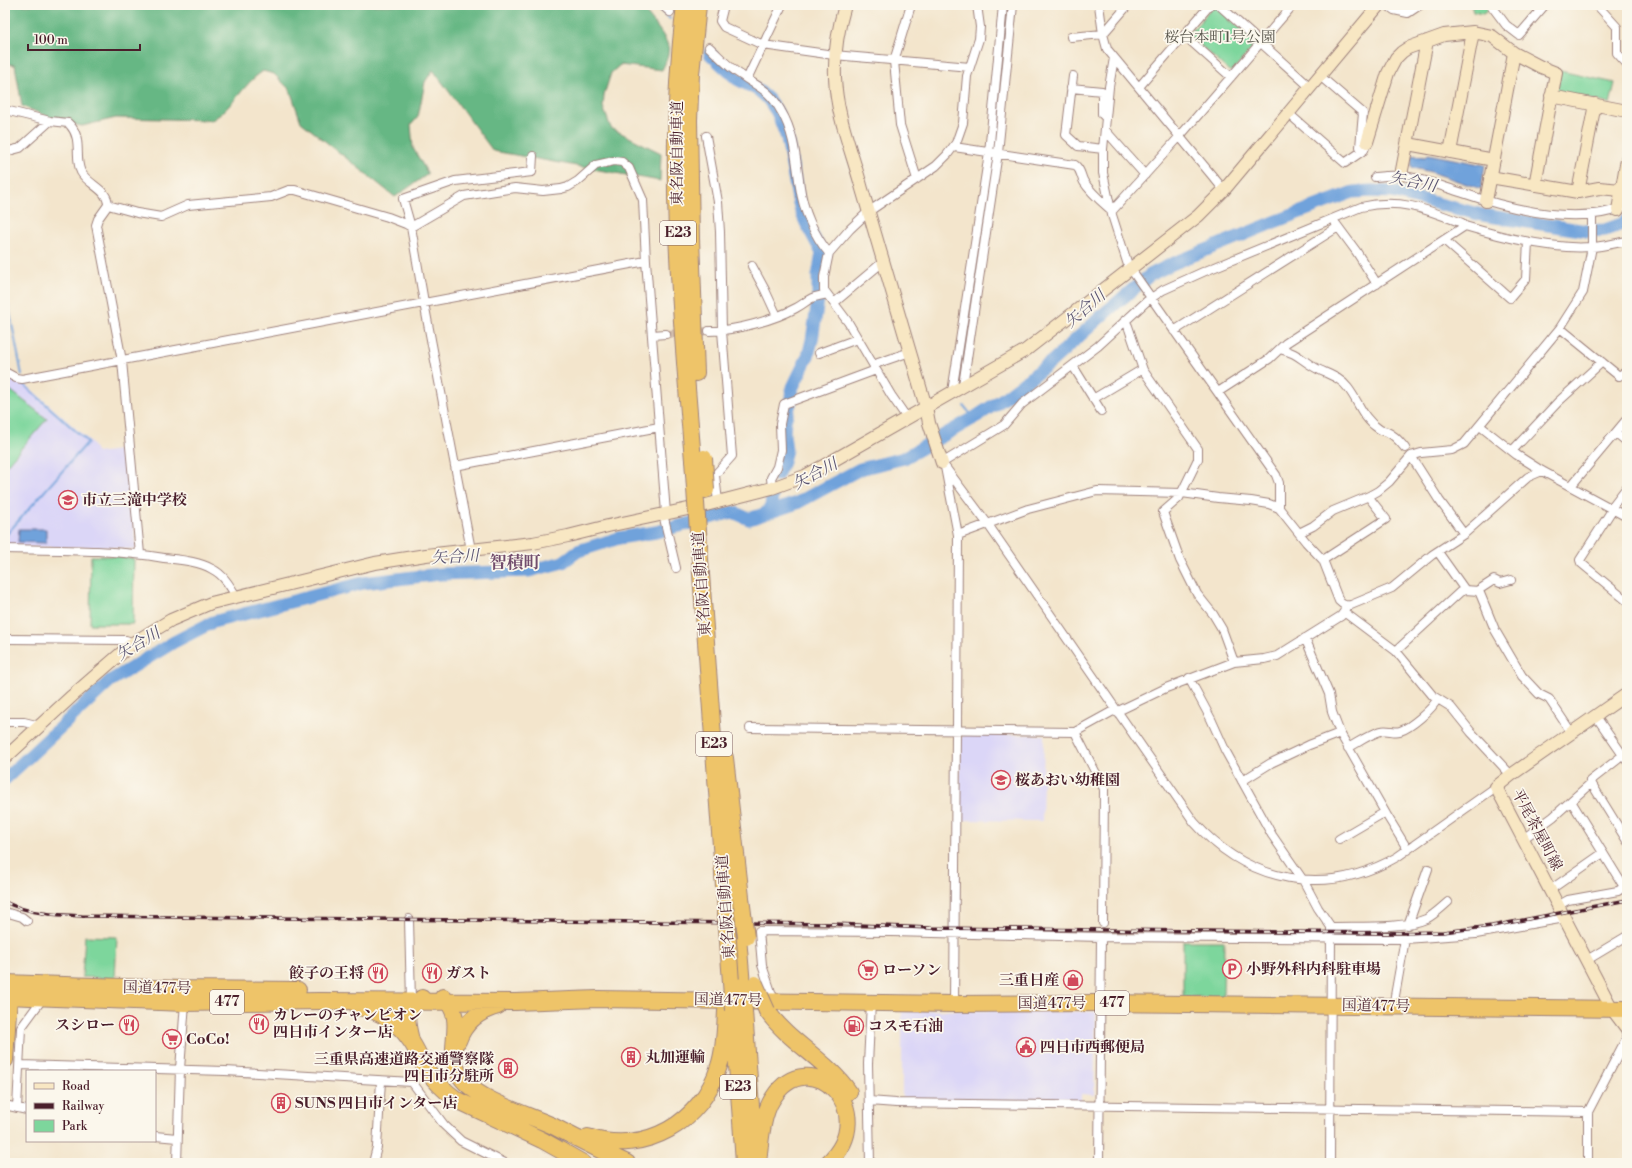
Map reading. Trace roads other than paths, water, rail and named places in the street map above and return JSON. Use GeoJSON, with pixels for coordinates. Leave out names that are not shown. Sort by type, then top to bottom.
{"type":"FeatureCollection","features":[{"type":"Feature","properties":{"kind":"highway","name":"東名阪自動車道"},"geometry":{"type":"LineString","coordinates":[[685,5],[678,76],[676,180],[684,352],[698,459]]}},
{"type":"Feature","properties":{"kind":"highway","name":"東名阪自動車道"},"geometry":{"type":"LineString","coordinates":[[698,5],[691,74],[690,167],[698,459],[706,573],[735,909]]}},
{"type":"Feature","properties":{"kind":"highway","name":"東名阪自動車道"},"geometry":{"type":"LineString","coordinates":[[706,573],[724,742],[737,937],[734,1011],[744,1163]]}},
{"type":"Feature","properties":{"kind":"highway","name":"東名阪自動車道"},"geometry":{"type":"LineString","coordinates":[[737,937],[748,985],[734,1011],[755,1163]]}},
{"type":"Feature","properties":{"kind":"highway"},"geometry":{"type":"LineString","coordinates":[[748,985],[770,1006],[787,1035],[835,1074],[850,1093],[856,1113],[856,1134],[847,1155],[841,1163]]}},
{"type":"Feature","properties":{"kind":"highway","name":"国道477号"},"geometry":{"type":"LineString","coordinates":[[6,990],[183,989],[413,998],[449,1002],[515,1002],[598,999],[770,1006],[871,1002],[954,1004],[1100,1003],[1620,1009]]}},
{"type":"Feature","properties":{"kind":"highway","name":"国道477号"},"geometry":{"type":"LineString","coordinates":[[6,990],[43,998],[185,1003],[413,998]]}},
{"type":"Feature","properties":{"kind":"highway"},"geometry":{"type":"LineString","coordinates":[[6,990],[12,1063]]}},
{"type":"Feature","properties":{"kind":"highway","name":"国道477号"},"geometry":{"type":"LineString","coordinates":[[434,991],[515,992],[598,999]]}},
{"type":"Feature","properties":{"kind":"highway"},"geometry":{"type":"LineString","coordinates":[[456,1068],[454,1050],[456,1023],[455,1015],[449,1002],[434,991],[413,998],[412,1006],[407,1015],[411,1040],[426,1068],[445,1091],[472,1108],[542,1140],[583,1163]]}},
{"type":"Feature","properties":{"kind":"highway"},"geometry":{"type":"LineString","coordinates":[[319,1001],[367,1008],[376,1011],[393,1022],[411,1040]]}},
{"type":"Feature","properties":{"kind":"highway"},"geometry":{"type":"LineString","coordinates":[[515,1002],[487,1009],[472,1018],[467,1024],[458,1040],[455,1060],[456,1068],[465,1083],[479,1094],[550,1125],[627,1163]]}},
{"type":"Feature","properties":{"kind":"highway"},"geometry":{"type":"LineString","coordinates":[[550,1125],[596,1140],[620,1143],[644,1140],[666,1132],[676,1126],[695,1110],[710,1090],[723,1053],[734,1011]]}},
{"type":"Feature","properties":{"kind":"highway"},"geometry":{"type":"LineString","coordinates":[[758,1163],[765,1120],[772,1098],[792,1080],[811,1077],[819,1079],[834,1088],[844,1103],[847,1113],[848,1128],[844,1141],[840,1150],[828,1163]]}},
{"type":"Feature","properties":{"kind":"highway"},"geometry":{"type":"LineString","coordinates":[[542,1140],[606,1163]]}},
{"type":"Feature","properties":{"kind":"street"},"geometry":{"type":"LineString","coordinates":[[662,5],[670,12]]}},
{"type":"Feature","properties":{"kind":"street"},"geometry":{"type":"LineString","coordinates":[[724,5],[720,21],[724,27],[763,45],[834,55],[970,67]]}},
{"type":"Feature","properties":{"kind":"street"},"geometry":{"type":"LineString","coordinates":[[747,79],[782,5]]}},
{"type":"Feature","properties":{"kind":"street"},"geometry":{"type":"LineString","coordinates":[[845,5],[837,35],[834,55],[835,78],[839,107],[868,212],[926,407],[929,423],[944,465],[958,535],[954,1004]]}},
{"type":"Feature","properties":{"kind":"street"},"geometry":{"type":"LineString","coordinates":[[911,5],[894,61],[900,125],[917,179]]}},
{"type":"Feature","properties":{"kind":"street"},"geometry":{"type":"LineString","coordinates":[[709,331],[722,331],[777,316],[798,308],[821,296],[824,290],[824,277],[829,253],[868,212],[942,161],[954,147],[963,123],[966,86],[970,67],[979,39],[977,5]]}},
{"type":"Feature","properties":{"kind":"street"},"geometry":{"type":"LineString","coordinates":[[952,392],[993,153],[1003,5]]}},
{"type":"Feature","properties":{"kind":"street"},"geometry":{"type":"LineString","coordinates":[[963,385],[1013,5]]}},
{"type":"Feature","properties":{"kind":"street"},"geometry":{"type":"LineString","coordinates":[[1099,5],[1103,34],[1107,49],[1224,190]]}},
{"type":"Feature","properties":{"kind":"street"},"geometry":{"type":"LineString","coordinates":[[1071,37],[1103,34],[1128,5]]}},
{"type":"Feature","properties":{"kind":"street"},"geometry":{"type":"LineString","coordinates":[[1139,87],[1210,5]]}},
{"type":"Feature","properties":{"kind":"street"},"geometry":{"type":"LineString","coordinates":[[1219,5],[1310,87]]}},
{"type":"Feature","properties":{"kind":"street"},"geometry":{"type":"LineString","coordinates":[[1112,211],[1180,136],[1293,5]]}},
{"type":"Feature","properties":{"kind":"street"},"geometry":{"type":"LineString","coordinates":[[5,758],[133,643],[178,617],[212,603],[375,563],[533,543],[665,516],[772,488],[805,476],[1026,350],[1133,272],[1198,216],[1224,190],[1379,5]]}},
{"type":"Feature","properties":{"kind":"street"},"geometry":{"type":"LineString","coordinates":[[1387,5],[1394,10],[1408,13],[1420,5]]}},
{"type":"Feature","properties":{"kind":"street"},"geometry":{"type":"LineString","coordinates":[[1491,5],[1506,25],[1519,35],[1545,5]]}},
{"type":"Feature","properties":{"kind":"street"},"geometry":{"type":"LineString","coordinates":[[1597,5],[1618,27],[1617,53],[1627,64]]}},
{"type":"Feature","properties":{"kind":"street"},"geometry":{"type":"LineString","coordinates":[[1450,152],[1473,32]]}},
{"type":"Feature","properties":{"kind":"street"},"geometry":{"type":"LineString","coordinates":[[1288,113],[1346,163],[1366,146],[1391,65],[1402,52],[1427,41],[1454,33],[1473,32],[1492,36],[1514,53],[1556,73],[1535,185]]}},
{"type":"Feature","properties":{"kind":"street"},"geometry":{"type":"LineString","coordinates":[[1184,35],[1231,77]]}},
{"type":"Feature","properties":{"kind":"street"},"geometry":{"type":"LineString","coordinates":[[1401,175],[1427,41]]}},
{"type":"Feature","properties":{"kind":"street"},"geometry":{"type":"LineString","coordinates":[[709,47],[733,69],[772,96],[782,112],[791,134],[800,188],[806,211],[823,246],[829,253]]}},
{"type":"Feature","properties":{"kind":"street"},"geometry":{"type":"LineString","coordinates":[[1486,201],[1514,53]]}},
{"type":"Feature","properties":{"kind":"street"},"geometry":{"type":"LineString","coordinates":[[1114,58],[1109,87],[1103,149],[1103,173],[1112,215],[1128,265],[1276,475],[1279,483],[1279,508]]}},
{"type":"Feature","properties":{"kind":"street"},"geometry":{"type":"LineString","coordinates":[[1073,76],[1066,135],[1078,146],[1103,149]]}},
{"type":"Feature","properties":{"kind":"street"},"geometry":{"type":"LineString","coordinates":[[1320,76],[1363,113],[1360,147],[1366,146]]}},
{"type":"Feature","properties":{"kind":"street"},"geometry":{"type":"LineString","coordinates":[[1071,88],[1102,91],[1102,114],[1106,119]]}},
{"type":"Feature","properties":{"kind":"street"},"geometry":{"type":"LineString","coordinates":[[1551,96],[1627,111]]}},
{"type":"Feature","properties":{"kind":"street"},"geometry":{"type":"LineString","coordinates":[[1578,192],[1595,104]]}},
{"type":"Feature","properties":{"kind":"street"},"geometry":{"type":"LineString","coordinates":[[5,110],[50,121],[68,123],[72,127],[78,145],[79,165],[82,173],[104,194],[108,205]]}},
{"type":"Feature","properties":{"kind":"street"},"geometry":{"type":"LineString","coordinates":[[5,152],[20,148],[50,121]]}},
{"type":"Feature","properties":{"kind":"street"},"geometry":{"type":"LineString","coordinates":[[1105,130],[1145,175]]}},
{"type":"Feature","properties":{"kind":"street"},"geometry":{"type":"LineString","coordinates":[[706,136],[718,202],[722,331],[732,456],[715,475],[718,502]]}},
{"type":"Feature","properties":{"kind":"street"},"geometry":{"type":"LineString","coordinates":[[1408,144],[1494,160]]}},
{"type":"Feature","properties":{"kind":"street"},"geometry":{"type":"LineString","coordinates":[[954,147],[1075,166],[1080,170],[1083,180],[1096,197],[1112,211]]}},
{"type":"Feature","properties":{"kind":"street"},"geometry":{"type":"LineString","coordinates":[[471,550],[411,227],[403,199],[455,181],[532,172],[533,156]]}},
{"type":"Feature","properties":{"kind":"street"},"geometry":{"type":"LineString","coordinates":[[1375,176],[1401,175],[1437,184],[1506,207],[1549,214],[1592,216],[1608,213],[1622,208],[1621,190],[1627,159]]}},
{"type":"Feature","properties":{"kind":"street"},"geometry":{"type":"LineString","coordinates":[[411,227],[417,222],[464,196],[518,188],[538,191],[561,189],[578,181],[596,165],[608,162],[622,162],[629,168],[643,200],[665,516],[676,568]]}},
{"type":"Feature","properties":{"kind":"street"},"geometry":{"type":"LineString","coordinates":[[495,176],[498,191]]}},
{"type":"Feature","properties":{"kind":"street"},"geometry":{"type":"LineString","coordinates":[[1490,177],[1578,192],[1599,188],[1621,190]]}},
{"type":"Feature","properties":{"kind":"street"},"geometry":{"type":"LineString","coordinates":[[108,205],[145,215],[161,216],[188,204],[272,197],[281,192],[295,190],[388,217],[411,227]]}},
{"type":"Feature","properties":{"kind":"street"},"geometry":{"type":"LineString","coordinates":[[944,465],[1004,425],[1022,404],[1098,346],[1150,297],[1203,272],[1361,207],[1378,203],[1395,203],[1433,212],[1462,223],[1465,226],[1489,234],[1528,242],[1572,247],[1627,241]]}},
{"type":"Feature","properties":{"kind":"street"},"geometry":{"type":"LineString","coordinates":[[108,205],[98,219],[96,225],[122,361],[140,554]]}},
{"type":"Feature","properties":{"kind":"street"},"geometry":{"type":"LineString","coordinates":[[1299,533],[1313,526],[1333,511],[1369,496],[1389,482],[1411,456],[1421,453],[1456,448],[1464,444],[1560,328],[1583,292],[1592,245],[1592,216]]}},
{"type":"Feature","properties":{"kind":"street"},"geometry":{"type":"LineString","coordinates":[[1332,218],[1356,251],[1377,284]]}},
{"type":"Feature","properties":{"kind":"street"},"geometry":{"type":"LineString","coordinates":[[1218,392],[1269,359],[1286,343],[1465,226]]}},
{"type":"Feature","properties":{"kind":"street"},"geometry":{"type":"LineString","coordinates":[[1174,331],[1338,227]]}},
{"type":"Feature","properties":{"kind":"street"},"geometry":{"type":"LineString","coordinates":[[1444,240],[1510,298],[1526,279],[1528,242]]}},
{"type":"Feature","properties":{"kind":"street"},"geometry":{"type":"LineString","coordinates":[[5,372],[16,378],[22,379],[646,260]]}},
{"type":"Feature","properties":{"kind":"street"},"geometry":{"type":"LineString","coordinates":[[752,266],[777,316]]}},
{"type":"Feature","properties":{"kind":"street"},"geometry":{"type":"LineString","coordinates":[[834,303],[878,266]]}},
{"type":"Feature","properties":{"kind":"street"},"geometry":{"type":"LineString","coordinates":[[821,296],[834,303],[848,322],[875,368],[908,418]]}},
{"type":"Feature","properties":{"kind":"street"},"geometry":{"type":"LineString","coordinates":[[1125,320],[1142,370],[1198,449],[1198,459],[1182,493],[1179,498],[1163,512],[1180,560],[1197,594],[1213,614],[1222,629],[1234,662]]}},
{"type":"Feature","properties":{"kind":"street"},"geometry":{"type":"LineString","coordinates":[[1560,328],[1619,376],[1627,371]]}},
{"type":"Feature","properties":{"kind":"street"},"geometry":{"type":"LineString","coordinates":[[652,335],[666,334]]}},
{"type":"Feature","properties":{"kind":"street"},"geometry":{"type":"LineString","coordinates":[[819,353],[857,339]]}},
{"type":"Feature","properties":{"kind":"street"},"geometry":{"type":"LineString","coordinates":[[1280,349],[1296,354],[1314,367],[1334,376],[1342,382],[1348,388],[1364,415],[1379,430],[1388,432],[1396,437],[1405,448]]}},
{"type":"Feature","properties":{"kind":"street"},"geometry":{"type":"LineString","coordinates":[[772,488],[770,481],[780,457],[782,443],[781,417],[784,404],[875,368],[878,363],[910,352]]}},
{"type":"Feature","properties":{"kind":"street"},"geometry":{"type":"LineString","coordinates":[[1512,451],[1558,402],[1602,362]]}},
{"type":"Feature","properties":{"kind":"street"},"geometry":{"type":"LineString","coordinates":[[1073,366],[1100,412]]}},
{"type":"Feature","properties":{"kind":"street"},"geometry":{"type":"LineString","coordinates":[[1093,399],[1142,370]]}},
{"type":"Feature","properties":{"kind":"street"},"geometry":{"type":"LineString","coordinates":[[1571,486],[1627,419]]}},
{"type":"Feature","properties":{"kind":"street"},"geometry":{"type":"LineString","coordinates":[[1480,426],[1512,451],[1542,471],[1627,517]]}},
{"type":"Feature","properties":{"kind":"street"},"geometry":{"type":"LineString","coordinates":[[455,466],[659,427]]}},
{"type":"Feature","properties":{"kind":"street"},"geometry":{"type":"LineString","coordinates":[[1616,433],[1627,442]]}},
{"type":"Feature","properties":{"kind":"street"},"geometry":{"type":"LineString","coordinates":[[1411,456],[1438,500],[1464,534]]}},
{"type":"Feature","properties":{"kind":"street"},"geometry":{"type":"LineString","coordinates":[[944,465],[987,524],[1194,822],[1209,838],[1228,853],[1251,866],[1276,875],[1303,880],[1332,880],[1358,875],[1383,865],[1408,850],[1496,788]]}},
{"type":"Feature","properties":{"kind":"street"},"geometry":{"type":"LineString","coordinates":[[750,728],[1075,732],[1116,711],[1189,678],[1234,662],[1271,658],[1341,616],[1345,609],[1392,588],[1438,552],[1464,534],[1528,477],[1542,471]]}},
{"type":"Feature","properties":{"kind":"street"},"geometry":{"type":"LineString","coordinates":[[1627,487],[1580,560],[1581,563],[1627,601]]}},
{"type":"Feature","properties":{"kind":"street"},"geometry":{"type":"LineString","coordinates":[[958,535],[1028,509],[1097,491],[1182,493],[1218,498],[1251,500],[1279,508],[1323,560],[1339,601],[1345,609],[1396,651],[1426,688],[1437,699],[1451,707],[1511,774]]}},
{"type":"Feature","properties":{"kind":"street"},"geometry":{"type":"LineString","coordinates":[[1323,560],[1386,519],[1369,496]]}},
{"type":"Feature","properties":{"kind":"street"},"geometry":{"type":"LineString","coordinates":[[5,549],[112,551],[177,559],[211,568],[224,578],[236,596]]}},
{"type":"Feature","properties":{"kind":"street"},"geometry":{"type":"LineString","coordinates":[[1438,552],[1465,590]]}},
{"type":"Feature","properties":{"kind":"street"},"geometry":{"type":"LineString","coordinates":[[1396,651],[1460,592],[1465,590],[1477,591],[1494,580],[1500,583],[1511,580]]}},
{"type":"Feature","properties":{"kind":"street"},"geometry":{"type":"LineString","coordinates":[[1477,591],[1479,591],[1496,630],[1522,676],[1539,694],[1549,699],[1571,732]]}},
{"type":"Feature","properties":{"kind":"street"},"geometry":{"type":"LineString","coordinates":[[1305,638],[1329,694],[1332,712],[1340,733],[1408,850]]}},
{"type":"Feature","properties":{"kind":"street"},"geometry":{"type":"LineString","coordinates":[[5,639],[126,640],[133,643]]}},
{"type":"Feature","properties":{"kind":"street"},"geometry":{"type":"LineString","coordinates":[[1189,678],[1208,713],[1225,750],[1272,835],[1303,880],[1318,908],[1331,927],[1330,1163]]}},
{"type":"Feature","properties":{"kind":"street","name":"平尾茶屋町線"},"geometry":{"type":"LineString","coordinates":[[1627,694],[1511,774],[1496,788],[1587,960],[1620,1009],[1627,1029]]}},
{"type":"Feature","properties":{"kind":"street"},"geometry":{"type":"LineString","coordinates":[[1348,748],[1380,731],[1403,730],[1430,708],[1437,699]]}},
{"type":"Feature","properties":{"kind":"street"},"geometry":{"type":"LineString","coordinates":[[1523,839],[1571,802],[1591,783],[1590,781],[1625,759],[1595,715]]}},
{"type":"Feature","properties":{"kind":"street"},"geometry":{"type":"LineString","coordinates":[[5,722],[24,722],[40,726]]}},
{"type":"Feature","properties":{"kind":"street"},"geometry":{"type":"LineString","coordinates":[[1075,732],[1104,789],[1103,923]]}},
{"type":"Feature","properties":{"kind":"street"},"geometry":{"type":"LineString","coordinates":[[1242,781],[1271,763],[1309,745],[1340,733]]}},
{"type":"Feature","properties":{"kind":"street"},"geometry":{"type":"LineString","coordinates":[[1591,783],[1627,841]]}},
{"type":"Feature","properties":{"kind":"street"},"geometry":{"type":"LineString","coordinates":[[1559,905],[1568,900],[1618,891],[1626,886],[1571,802]]}},
{"type":"Feature","properties":{"kind":"street"},"geometry":{"type":"LineString","coordinates":[[1339,839],[1380,815],[1386,814]]}},
{"type":"Feature","properties":{"kind":"street"},"geometry":{"type":"LineString","coordinates":[[1550,890],[1603,853]]}},
{"type":"Feature","properties":{"kind":"street"},"geometry":{"type":"LineString","coordinates":[[1408,925],[1428,869]]}},
{"type":"Feature","properties":{"kind":"street"},"geometry":{"type":"LineString","coordinates":[[1331,927],[1408,925],[1426,919],[1448,902]]}},
{"type":"Feature","properties":{"kind":"street"},"geometry":{"type":"LineString","coordinates":[[5,912],[22,917],[27,921]]}},
{"type":"Feature","properties":{"kind":"street"},"geometry":{"type":"LineString","coordinates":[[770,1006],[762,965],[759,931],[1331,940],[1405,939],[1476,934],[1565,918]]}},
{"type":"Feature","properties":{"kind":"street"},"geometry":{"type":"LineString","coordinates":[[409,919],[413,998]]}},
{"type":"Feature","properties":{"kind":"street"},"geometry":{"type":"LineString","coordinates":[[1587,960],[1627,936]]}},
{"type":"Feature","properties":{"kind":"street"},"geometry":{"type":"LineString","coordinates":[[1099,1163],[1101,937]]}},
{"type":"Feature","properties":{"kind":"street"},"geometry":{"type":"LineString","coordinates":[[1393,1007],[1405,939]]}},
{"type":"Feature","properties":{"kind":"street"},"geometry":{"type":"LineString","coordinates":[[26,1110],[13,1107],[12,1063],[21,1028],[43,998]]}},
{"type":"Feature","properties":{"kind":"street"},"geometry":{"type":"LineString","coordinates":[[870,1163],[868,1064],[871,1002]]}},
{"type":"Feature","properties":{"kind":"street"},"geometry":{"type":"LineString","coordinates":[[177,1163],[180,1069],[185,1003]]}},
{"type":"Feature","properties":{"kind":"street"},"geometry":{"type":"LineString","coordinates":[[1588,1163],[1588,1112],[1627,1037]]}},
{"type":"Feature","properties":{"kind":"street"},"geometry":{"type":"LineString","coordinates":[[12,1063],[180,1069],[412,1082],[444,1125],[461,1141],[505,1163]]}},
{"type":"Feature","properties":{"kind":"street"},"geometry":{"type":"LineString","coordinates":[[373,1163],[378,1147],[381,1081]]}},
{"type":"Feature","properties":{"kind":"street"},"geometry":{"type":"LineString","coordinates":[[869,1102],[1099,1107],[1588,1112]]}},
{"type":"Feature","properties":{"kind":"street"},"geometry":{"type":"LineString","coordinates":[[156,1136],[177,1138]]}},
{"type":"Feature","properties":{"kind":"water"},"geometry":{"type":"Polygon","coordinates":[[[1428,154],[1485,165],[1481,189],[1431,172],[1413,168],[1411,166],[1412,155],[1426,157],[1428,154]]]}},
{"type":"Feature","properties":{"kind":"water"},"geometry":{"type":"Polygon","coordinates":[[[19,529],[46,529],[46,543],[18,542],[19,529]]]}},
{"type":"Feature","properties":{"kind":"waterway"},"geometry":{"type":"LineString","coordinates":[[656,5],[670,19]]}},
{"type":"Feature","properties":{"kind":"waterway"},"geometry":{"type":"LineString","coordinates":[[710,54],[737,79],[758,90],[768,99],[777,112],[787,138],[801,211],[822,253],[818,276],[818,300],[812,340],[808,356],[792,389],[790,404],[785,421],[784,434],[786,450],[783,462],[777,475]]}},
{"type":"Feature","properties":{"kind":"waterway"},"geometry":{"type":"LineString","coordinates":[[997,115],[1002,72]]}},
{"type":"Feature","properties":{"kind":"waterway","name":"矢合川"},"geometry":{"type":"LineString","coordinates":[[5,779],[110,681],[174,642],[213,622],[363,583],[440,574],[529,571],[563,562],[578,551],[619,538],[656,532],[733,512],[749,519],[797,503],[860,469],[904,458],[974,418],[1003,399],[1051,362],[1106,312],[1150,275],[1172,264],[1277,221],[1353,192],[1392,192],[1482,215],[1587,231],[1605,230],[1622,224],[1627,220]]}},
{"type":"Feature","properties":{"kind":"waterway"},"geometry":{"type":"LineString","coordinates":[[960,377],[981,232]]}},
{"type":"Feature","properties":{"kind":"waterway"},"geometry":{"type":"LineString","coordinates":[[5,288],[22,375]]}},
{"type":"Feature","properties":{"kind":"waterway"},"geometry":{"type":"LineString","coordinates":[[5,536],[88,442],[21,382]]}},
{"type":"Feature","properties":{"kind":"waterway"},"geometry":{"type":"LineString","coordinates":[[964,406],[974,418]]}},
{"type":"Feature","properties":{"kind":"waterway"},"geometry":{"type":"LineString","coordinates":[[766,513],[771,507],[772,496]]}},
{"type":"Feature","properties":{"kind":"tunnel"},"geometry":{"type":"LineString","coordinates":[[666,334],[709,331]]}},
{"type":"Feature","properties":{"kind":"railway"},"geometry":{"type":"LineString","coordinates":[[5,902],[33,911],[82,916],[834,924],[930,928],[1383,933],[1443,932],[1492,926],[1627,900]]}},
{"type":"Feature","properties":{"kind":"place","name":"市立三滝中学校"},"geometry":{"type":"Point","coordinates":[68,500]}},
{"type":"Feature","properties":{"kind":"place","name":"桜あおい幼稚園"},"geometry":{"type":"Point","coordinates":[1001,780]}},
{"type":"Feature","properties":{"kind":"place","name":"小野外科内科駐車場"},"geometry":{"type":"Point","coordinates":[1232,969]}},
{"type":"Feature","properties":{"kind":"place","name":"ローソン"},"geometry":{"type":"Point","coordinates":[868,970]}},
{"type":"Feature","properties":{"kind":"place","name":"餃子の王将"},"geometry":{"type":"Point","coordinates":[378,973]}},
{"type":"Feature","properties":{"kind":"place","name":"ガスト"},"geometry":{"type":"Point","coordinates":[432,973]}},
{"type":"Feature","properties":{"kind":"place","name":"三重日産"},"geometry":{"type":"Point","coordinates":[1073,980]}},
{"type":"Feature","properties":{"kind":"place","name":"カレーのチャンピオン 四日市インター店"},"geometry":{"type":"Point","coordinates":[259,1024]}},
{"type":"Feature","properties":{"kind":"place","name":"スシロー"},"geometry":{"type":"Point","coordinates":[129,1025]}},
{"type":"Feature","properties":{"kind":"place","name":"コスモ石油"},"geometry":{"type":"Point","coordinates":[854,1026]}},
{"type":"Feature","properties":{"kind":"place","name":"CoCo!"},"geometry":{"type":"Point","coordinates":[172,1039]}},
{"type":"Feature","properties":{"kind":"place","name":"四日市西郵便局"},"geometry":{"type":"Point","coordinates":[1026,1047]}},
{"type":"Feature","properties":{"kind":"place","name":"丸加運輸"},"geometry":{"type":"Point","coordinates":[631,1057]}},
{"type":"Feature","properties":{"kind":"place","name":"三重県高速道路交通警察隊 四日市分駐所"},"geometry":{"type":"Point","coordinates":[508,1068]}},
{"type":"Feature","properties":{"kind":"place","name":"SUNS 四日市インター店"},"geometry":{"type":"Point","coordinates":[281,1103]}},
{"type":"Feature","properties":{"kind":"district","name":"智積町"},"geometry":{"type":"Point","coordinates":[515,563]}},
{"type":"Feature","properties":{"kind":"park label","name":"桜台本町1号公園"},"geometry":{"type":"Point","coordinates":[1220,37]}}]}
